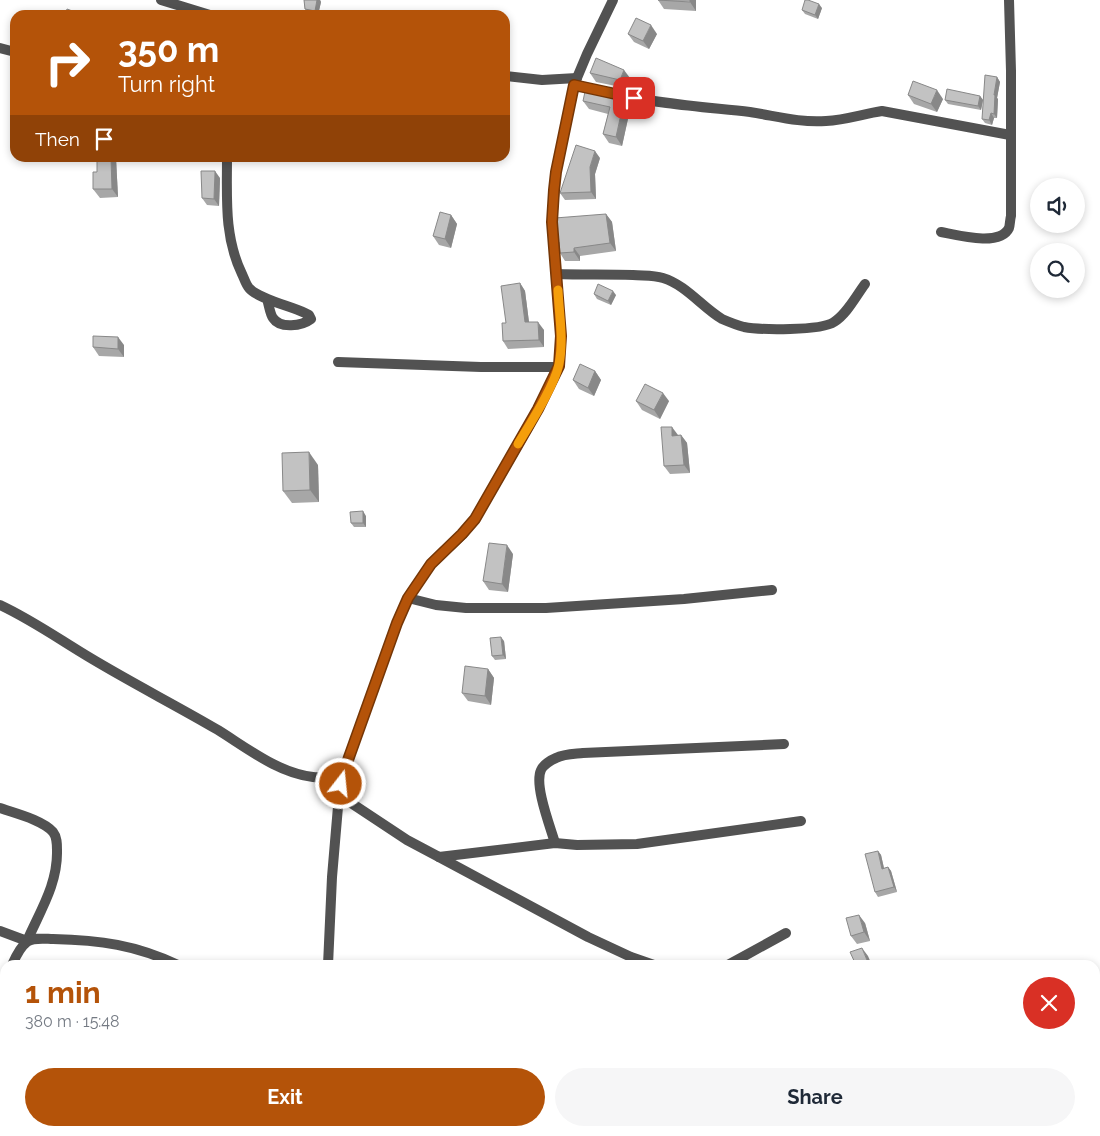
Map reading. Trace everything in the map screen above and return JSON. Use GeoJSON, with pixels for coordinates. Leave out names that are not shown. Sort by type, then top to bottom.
{"type":"FeatureCollection","features":[{"type":"Feature","properties":{"kind":"street"},"geometry":{"type":"LineString","coordinates":[[161,0],[194,10]]}},
{"type":"Feature","properties":{"kind":"street"},"geometry":{"type":"LineString","coordinates":[[328,960],[332,877],[339,795],[343,774],[397,623],[408,598],[431,564],[475,519],[538,409],[559,366],[561,336],[552,222],[556,172],[578,83],[614,0]]}},
{"type":"Feature","properties":{"kind":"street"},"geometry":{"type":"LineString","coordinates":[[941,232],[984,239],[1004,234],[1009,228],[1011,216],[1011,71],[1009,0]]}},
{"type":"Feature","properties":{"kind":"street"},"geometry":{"type":"LineString","coordinates":[[510,77],[578,83]]}},
{"type":"Feature","properties":{"kind":"street"},"geometry":{"type":"LineString","coordinates":[[602,92],[807,122],[843,120],[882,111],[1010,135]]}},
{"type":"Feature","properties":{"kind":"street"},"geometry":{"type":"LineString","coordinates":[[228,162],[228,224],[231,245],[248,288],[267,299]]}},
{"type":"Feature","properties":{"kind":"street"},"geometry":{"type":"LineString","coordinates":[[557,274],[614,274],[663,278],[682,287],[705,307],[723,319],[745,327],[760,328],[813,328],[828,325],[835,322],[842,315],[864,284]]}},
{"type":"Feature","properties":{"kind":"street"},"geometry":{"type":"LineString","coordinates":[[338,362],[481,367],[559,366]]}},
{"type":"Feature","properties":{"kind":"street"},"geometry":{"type":"LineString","coordinates":[[408,598],[436,605],[466,608],[546,608],[684,599],[772,590]]}},
{"type":"Feature","properties":{"kind":"street"},"geometry":{"type":"LineString","coordinates":[[0,605],[46,629],[79,651],[218,730],[247,750],[268,761],[313,777],[343,774]]}},
{"type":"Feature","properties":{"kind":"street"},"geometry":{"type":"LineString","coordinates":[[555,843],[540,790],[539,778],[541,770],[548,762],[557,757],[583,753],[784,744]]}},
{"type":"Feature","properties":{"kind":"street"},"geometry":{"type":"LineString","coordinates":[[339,795],[407,840],[483,882],[588,937],[640,960]]}},
{"type":"Feature","properties":{"kind":"street"},"geometry":{"type":"LineString","coordinates":[[0,808],[47,827],[53,832],[56,839],[56,872],[47,900],[27,941],[19,950],[14,960]]}},
{"type":"Feature","properties":{"kind":"street"},"geometry":{"type":"LineString","coordinates":[[439,857],[555,843],[577,845],[637,844],[801,821]]}},
{"type":"Feature","properties":{"kind":"street"},"geometry":{"type":"LineString","coordinates":[[0,931],[27,941],[40,939],[80,940],[128,946],[156,954],[168,960]]}},
{"type":"Feature","properties":{"kind":"street"},"geometry":{"type":"LineString","coordinates":[[737,960],[786,933]]}},
{"type":"Feature","properties":{"kind":"building"},"geometry":{"type":"Polygon","coordinates":[[[304,0],[317,0],[315,10],[305,9],[304,0]]]}},
{"type":"Feature","properties":{"kind":"building"},"geometry":{"type":"Polygon","coordinates":[[[658,0],[690,0],[690,2],[658,0]]]}},
{"type":"Feature","properties":{"kind":"building"},"geometry":{"type":"Polygon","coordinates":[[[805,0],[819,4],[815,15],[802,10],[805,0]]]}},
{"type":"Feature","properties":{"kind":"building"},"geometry":{"type":"Polygon","coordinates":[[[636,18],[651,25],[643,41],[628,34],[636,18]]]}},
{"type":"Feature","properties":{"kind":"building"},"geometry":{"type":"Polygon","coordinates":[[[596,58],[624,70],[620,80],[590,73],[596,58]]]}},
{"type":"Feature","properties":{"kind":"building"},"geometry":{"type":"Polygon","coordinates":[[[985,75],[997,77],[994,95],[994,114],[991,113],[989,120],[982,119],[985,75]]]}},
{"type":"Feature","properties":{"kind":"building"},"geometry":{"type":"Polygon","coordinates":[[[913,81],[937,90],[931,104],[908,95],[913,81]]]}},
{"type":"Feature","properties":{"kind":"building"},"geometry":{"type":"Polygon","coordinates":[[[586,87],[625,96],[616,137],[603,134],[610,107],[583,101],[586,87]]]}},
{"type":"Feature","properties":{"kind":"building"},"geometry":{"type":"Polygon","coordinates":[[[947,89],[980,96],[978,106],[945,100],[947,89]]]}},
{"type":"Feature","properties":{"kind":"building"},"geometry":{"type":"Polygon","coordinates":[[[576,145],[595,151],[590,167],[591,192],[560,193],[576,145]]]}},
{"type":"Feature","properties":{"kind":"building"},"geometry":{"type":"Polygon","coordinates":[[[97,162],[111,162],[112,189],[93,189],[93,172],[97,172],[97,162]]]}},
{"type":"Feature","properties":{"kind":"building"},"geometry":{"type":"Polygon","coordinates":[[[201,171],[215,171],[214,199],[202,198],[201,171]]]}},
{"type":"Feature","properties":{"kind":"building"},"geometry":{"type":"Polygon","coordinates":[[[440,212],[451,215],[445,239],[433,236],[440,212]]]}},
{"type":"Feature","properties":{"kind":"building"},"geometry":{"type":"Polygon","coordinates":[[[606,214],[610,243],[574,248],[574,252],[560,253],[555,218],[606,214]]]}},
{"type":"Feature","properties":{"kind":"building"},"geometry":{"type":"Polygon","coordinates":[[[520,283],[525,322],[538,322],[539,340],[503,341],[502,323],[506,323],[501,286],[520,283]]]}},
{"type":"Feature","properties":{"kind":"building"},"geometry":{"type":"Polygon","coordinates":[[[598,284],[613,291],[608,301],[594,294],[598,284]]]}},
{"type":"Feature","properties":{"kind":"building"},"geometry":{"type":"Polygon","coordinates":[[[93,336],[118,337],[118,349],[93,347],[93,336]]]}},
{"type":"Feature","properties":{"kind":"building"},"geometry":{"type":"Polygon","coordinates":[[[580,364],[595,371],[588,388],[573,380],[580,364]]]}},
{"type":"Feature","properties":{"kind":"building"},"geometry":{"type":"Polygon","coordinates":[[[645,384],[663,393],[654,410],[636,401],[645,384]]]}},
{"type":"Feature","properties":{"kind":"building"},"geometry":{"type":"Polygon","coordinates":[[[661,427],[672,427],[672,436],[681,435],[684,465],[664,466],[661,427]]]}},
{"type":"Feature","properties":{"kind":"building"},"geometry":{"type":"Polygon","coordinates":[[[309,452],[310,490],[283,491],[282,453],[309,452]]]}},
{"type":"Feature","properties":{"kind":"building"},"geometry":{"type":"Polygon","coordinates":[[[363,511],[363,523],[351,523],[350,512],[363,511]]]}},
{"type":"Feature","properties":{"kind":"building"},"geometry":{"type":"Polygon","coordinates":[[[489,543],[507,545],[502,584],[483,581],[489,543]]]}},
{"type":"Feature","properties":{"kind":"building"},"geometry":{"type":"Polygon","coordinates":[[[501,637],[503,655],[492,656],[490,638],[501,637]]]}},
{"type":"Feature","properties":{"kind":"building"},"geometry":{"type":"Polygon","coordinates":[[[465,666],[488,669],[485,696],[462,693],[465,666]]]}},
{"type":"Feature","properties":{"kind":"building"},"geometry":{"type":"Polygon","coordinates":[[[878,851],[882,869],[888,867],[894,887],[875,892],[865,854],[878,851]]]}},
{"type":"Feature","properties":{"kind":"building"},"geometry":{"type":"Polygon","coordinates":[[[859,915],[864,932],[851,936],[846,918],[859,915]]]}},
{"type":"Feature","properties":{"kind":"building"},"geometry":{"type":"Polygon","coordinates":[[[862,948],[867,960],[854,960],[850,952],[862,948]]]}},
{"type":"Feature","properties":{"kind":"slow traffic"},"geometry":{"type":"LineString","coordinates":[[518,444],[559,366],[561,336],[558,290]]}},
{"type":"Feature","properties":{"kind":"route"},"geometry":{"type":"LineString","coordinates":[[341,784],[397,623],[408,598],[431,564],[475,519],[538,409],[559,366],[561,336],[552,222],[556,172],[574,85],[634,98]]}}]}
